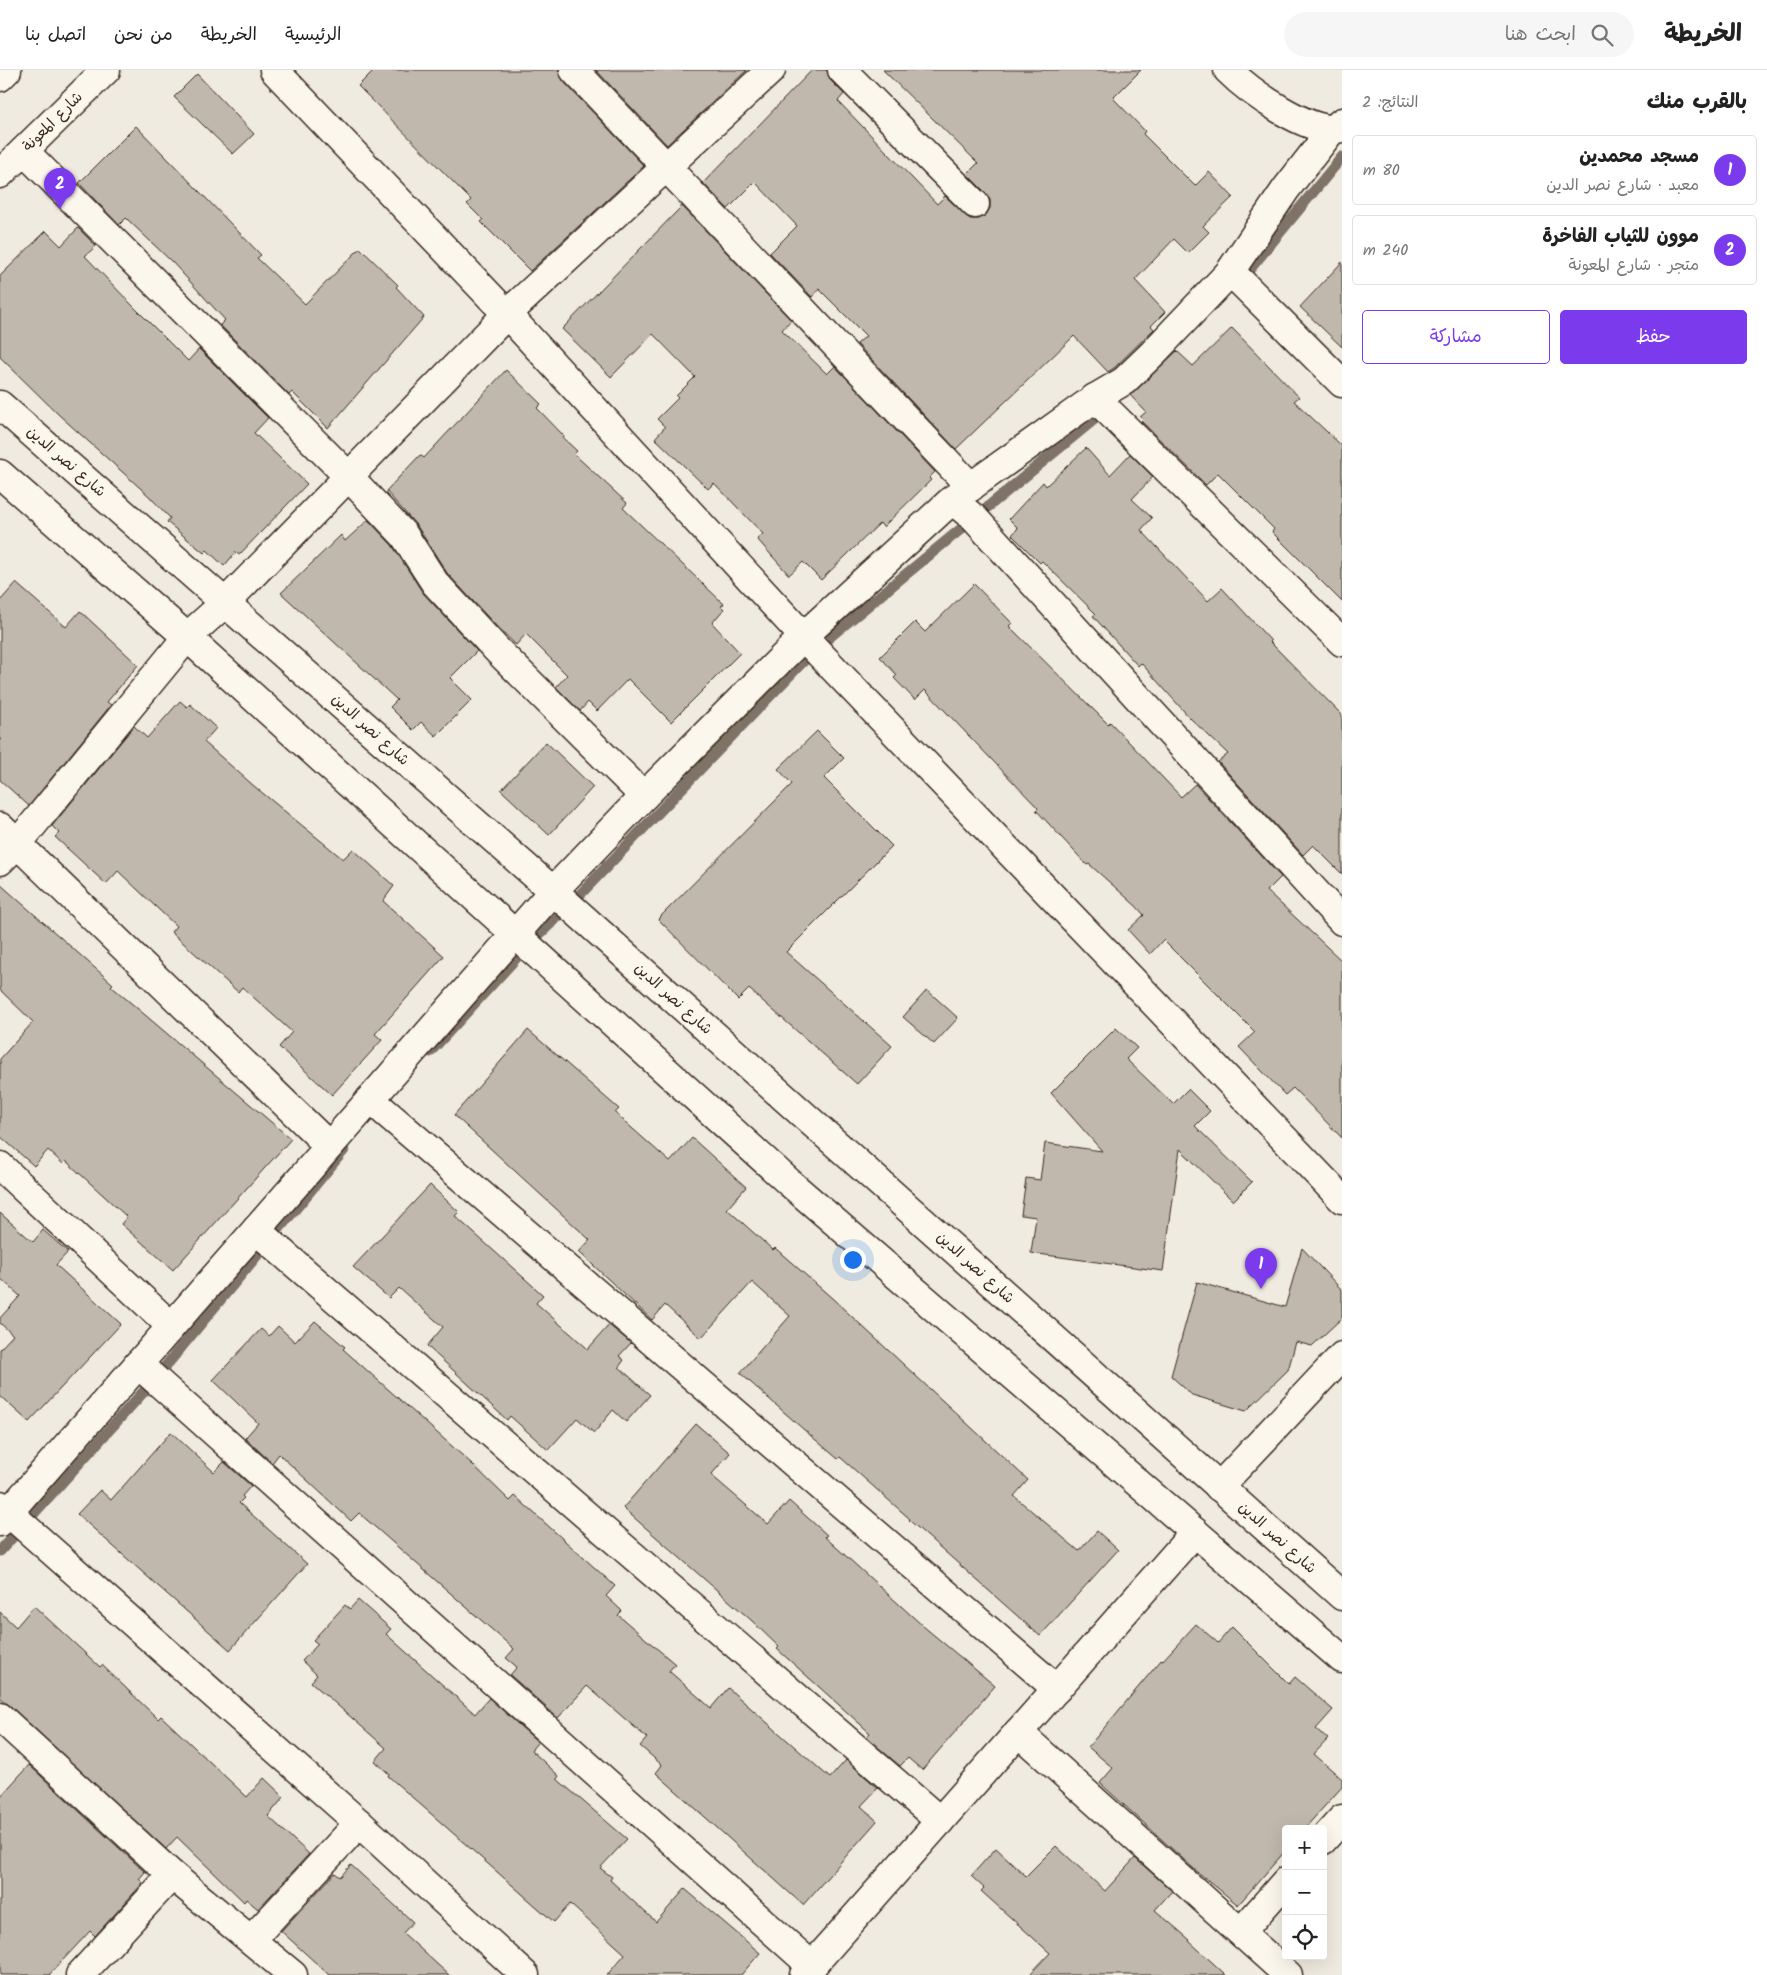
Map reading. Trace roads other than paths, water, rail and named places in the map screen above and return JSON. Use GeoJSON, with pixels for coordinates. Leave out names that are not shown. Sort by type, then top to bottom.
{"type":"FeatureCollection","features":[{"type":"Feature","properties":{"kind":"main road"},"geometry":{"type":"LineString","coordinates":[[0,77],[7,70]]}},
{"type":"Feature","properties":{"kind":"main road","name":"شارع المعونة"},"geometry":{"type":"LineString","coordinates":[[0,174],[106,70]]}},
{"type":"Feature","properties":{"kind":"main road"},"geometry":{"type":"LineString","coordinates":[[274,70],[507,314],[805,636],[1342,1199]]}},
{"type":"Feature","properties":{"kind":"main road"},"geometry":{"type":"LineString","coordinates":[[574,70],[667,168],[961,493],[974,518],[1342,921]]}},
{"type":"Feature","properties":{"kind":"main road"},"geometry":{"type":"LineString","coordinates":[[329,1146],[6,844],[187,637],[226,602],[507,314],[771,70]]}},
{"type":"Feature","properties":{"kind":"main road"},"geometry":{"type":"LineString","coordinates":[[842,70],[975,204]]}},
{"type":"Feature","properties":{"kind":"main road"},"geometry":{"type":"LineString","coordinates":[[525,1975],[358,1823],[3,1513],[172,1326],[552,891],[644,796],[805,636],[961,493],[1094,398],[1124,381],[1229,273],[1286,189],[1338,127],[1285,114],[1228,70]]}},
{"type":"Feature","properties":{"kind":"main road"},"geometry":{"type":"LineString","coordinates":[[24,151],[349,477],[404,535],[435,583],[496,649],[644,796]]}},
{"type":"Feature","properties":{"kind":"main road"},"geometry":{"type":"LineString","coordinates":[[1229,273],[1240,280],[1342,383]]}},
{"type":"Feature","properties":{"kind":"main road"},"geometry":{"type":"LineString","coordinates":[[1094,398],[1342,642]]}},
{"type":"Feature","properties":{"kind":"main road","name":"شارع نصر الدين"},"geometry":{"type":"LineString","coordinates":[[0,405],[552,891],[1342,1596]]}},
{"type":"Feature","properties":{"kind":"main road"},"geometry":{"type":"LineString","coordinates":[[0,474],[187,637],[791,1184],[1342,1659]]}},
{"type":"Feature","properties":{"kind":"main road"},"geometry":{"type":"LineString","coordinates":[[370,1099],[1057,1689]]}},
{"type":"Feature","properties":{"kind":"main road"},"geometry":{"type":"LineString","coordinates":[[0,1166],[172,1326]]}},
{"type":"Feature","properties":{"kind":"main road"},"geometry":{"type":"LineString","coordinates":[[256,1230],[940,1821]]}},
{"type":"Feature","properties":{"kind":"main road"},"geometry":{"type":"LineString","coordinates":[[1219,1487],[1342,1356]]}},
{"type":"Feature","properties":{"kind":"main road"},"geometry":{"type":"LineString","coordinates":[[138,1364],[808,1970],[1195,1532]]}},
{"type":"Feature","properties":{"kind":"main road"},"geometry":{"type":"LineString","coordinates":[[0,1717],[172,1876],[293,1975]]}},
{"type":"Feature","properties":{"kind":"main road"},"geometry":{"type":"LineString","coordinates":[[1018,1732],[1288,1975]]}},
{"type":"Feature","properties":{"kind":"main road"},"geometry":{"type":"LineString","coordinates":[[1327,1836],[1342,1819]]}},
{"type":"Feature","properties":{"kind":"main road"},"geometry":{"type":"LineString","coordinates":[[252,1940],[358,1823]]}},
{"type":"Feature","properties":{"kind":"main road"},"geometry":{"type":"LineString","coordinates":[[80,1975],[172,1876]]}},
{"type":"Feature","properties":{"kind":"main road"},"geometry":{"type":"LineString","coordinates":[[1240,1932],[1282,1885]]}},
{"type":"Feature","properties":{"kind":"waterway"},"geometry":{"type":"LineString","coordinates":[[1240,281],[1342,157]]}},
{"type":"Feature","properties":{"kind":"waterway"},"geometry":{"type":"LineString","coordinates":[[430,1052],[528,945],[569,906],[815,649],[1108,408]]}},
{"type":"Feature","properties":{"kind":"waterway"},"geometry":{"type":"LineString","coordinates":[[0,1551],[155,1379],[344,1150]]}},
{"type":"Feature","properties":{"kind":"place","name":"موون للثياب الفاخرة"},"geometry":{"type":"Point","coordinates":[60,209]}},
{"type":"Feature","properties":{"kind":"place","name":"مسجد محمدين"},"geometry":{"type":"Point","coordinates":[1261,1289]}}]}
